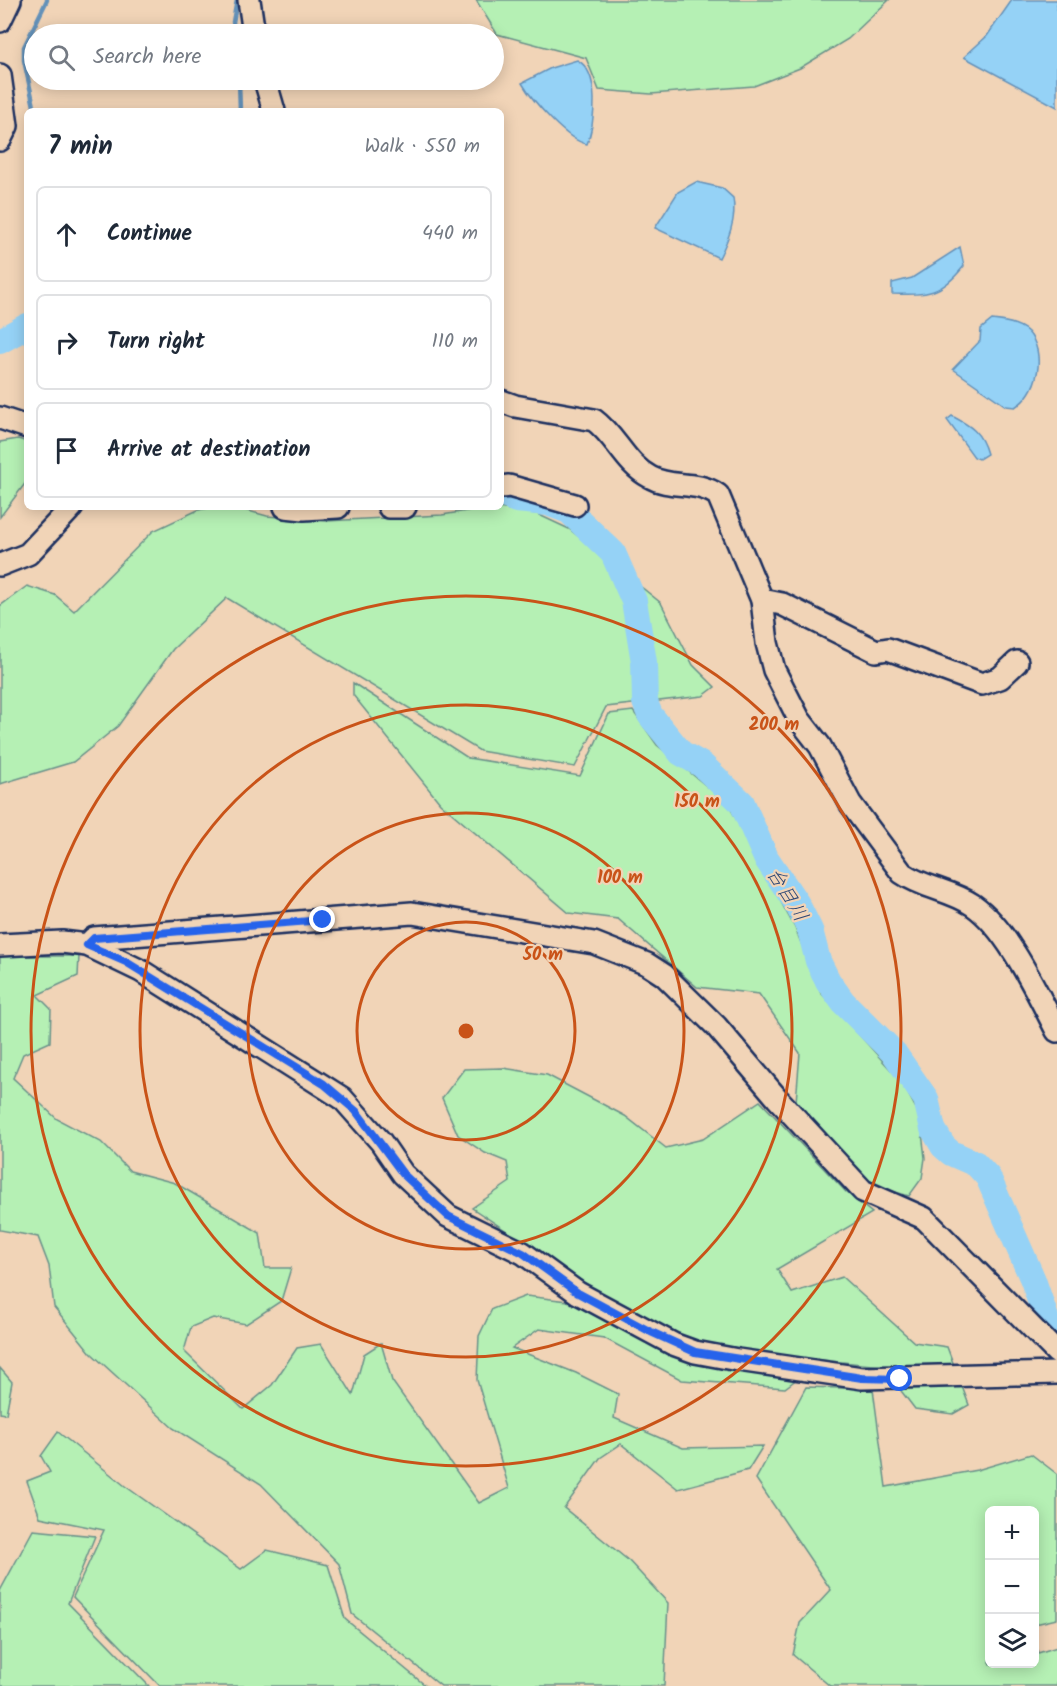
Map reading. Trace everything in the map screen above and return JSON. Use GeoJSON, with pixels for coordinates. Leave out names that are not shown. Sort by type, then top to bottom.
{"type":"FeatureCollection","features":[{"type":"Feature","properties":{"kind":"street"},"geometry":{"type":"LineString","coordinates":[[0,21],[10,0]]}},
{"type":"Feature","properties":{"kind":"street"},"geometry":{"type":"LineString","coordinates":[[249,0],[253,24]]}},
{"type":"Feature","properties":{"kind":"street"},"geometry":{"type":"LineString","coordinates":[[0,75],[7,126],[0,140]]}},
{"type":"Feature","properties":{"kind":"street"},"geometry":{"type":"LineString","coordinates":[[268,90],[273,108]]}},
{"type":"Feature","properties":{"kind":"street"},"geometry":{"type":"LineString","coordinates":[[504,402],[594,420],[602,426],[633,466],[644,474],[662,482],[686,483],[710,489],[717,495],[762,600],[767,643],[774,670],[799,719],[820,746],[850,802],[902,873],[911,880],[957,895],[991,919],[1030,980],[1057,1031]]}},
{"type":"Feature","properties":{"kind":"street"},"geometry":{"type":"LineString","coordinates":[[0,418],[24,427]]}},
{"type":"Feature","properties":{"kind":"street"},"geometry":{"type":"LineString","coordinates":[[0,435],[24,436]]}},
{"type":"Feature","properties":{"kind":"street"},"geometry":{"type":"LineString","coordinates":[[504,487],[509,486],[575,505]]}},
{"type":"Feature","properties":{"kind":"street"},"geometry":{"type":"LineString","coordinates":[[7,563],[28,554],[69,510]]}},
{"type":"Feature","properties":{"kind":"street"},"geometry":{"type":"LineString","coordinates":[[762,600],[782,604],[876,651],[888,649],[982,684],[1000,678],[1017,662]]}},
{"type":"Feature","properties":{"kind":"street"},"geometry":{"type":"LineString","coordinates":[[87,945],[94,938],[412,914],[594,943],[646,964],[664,975],[716,1026],[777,1098],[863,1191],[924,1218],[1057,1353]]}},
{"type":"Feature","properties":{"kind":"street"},"geometry":{"type":"LineString","coordinates":[[0,945],[62,942],[87,945],[141,971],[342,1098],[369,1126],[403,1174],[448,1216],[523,1253],[578,1293],[673,1344],[695,1352],[738,1360],[862,1378],[1057,1373]]}},
{"type":"Feature","properties":{"kind":"green space"},"geometry":{"type":"Polygon","coordinates":[[[476,0],[889,0],[848,39],[800,68],[754,86],[651,94],[599,90],[586,58],[504,36],[504,24],[491,24],[476,0]]]}},
{"type":"Feature","properties":{"kind":"green space"},"geometry":{"type":"Polygon","coordinates":[[[18,439],[24,441],[24,485],[0,517],[0,442],[18,439]]]}},
{"type":"Feature","properties":{"kind":"green space"},"geometry":{"type":"Polygon","coordinates":[[[504,509],[537,514],[569,529],[661,603],[693,665],[715,687],[703,696],[606,707],[575,767],[480,751],[227,598],[173,649],[118,726],[73,762],[0,784],[0,606],[27,586],[55,595],[74,611],[153,531],[198,510],[245,510],[267,516],[326,521],[442,515],[473,510],[504,509]]]}},
{"type":"Feature","properties":{"kind":"green space"},"geometry":{"type":"Polygon","coordinates":[[[353,683],[468,758],[580,776],[609,714],[633,711],[657,745],[728,804],[795,928],[821,993],[901,1081],[920,1116],[925,1158],[922,1178],[909,1196],[871,1185],[796,1102],[800,1053],[759,994],[697,987],[618,919],[569,913],[440,803],[353,695],[353,683]]]}},
{"type":"Feature","properties":{"kind":"green space"},"geometry":{"type":"Polygon","coordinates":[[[0,956],[79,956],[78,976],[37,995],[51,1009],[50,1042],[23,1054],[13,1078],[57,1119],[101,1142],[130,1171],[175,1183],[260,1233],[265,1268],[291,1268],[281,1301],[246,1324],[213,1318],[191,1327],[184,1351],[243,1409],[272,1385],[297,1348],[321,1344],[353,1395],[364,1354],[381,1343],[392,1381],[479,1503],[509,1488],[477,1380],[479,1336],[492,1309],[526,1296],[568,1301],[591,1287],[472,1208],[510,1182],[507,1162],[485,1153],[458,1135],[442,1098],[464,1069],[503,1068],[547,1075],[625,1116],[666,1148],[703,1139],[760,1101],[846,1192],[872,1213],[777,1269],[792,1293],[842,1277],[914,1342],[947,1347],[969,1405],[953,1414],[915,1409],[882,1366],[822,1360],[785,1388],[682,1380],[604,1338],[539,1329],[512,1348],[576,1373],[618,1394],[614,1418],[683,1448],[763,1446],[748,1470],[678,1489],[621,1444],[600,1458],[564,1508],[629,1561],[668,1603],[664,1686],[441,1686],[352,1614],[339,1564],[261,1484],[173,1428],[91,1353],[54,1307],[49,1266],[38,1237],[0,1230],[0,956]]]}},
{"type":"Feature","properties":{"kind":"green space"},"geometry":{"type":"Polygon","coordinates":[[[0,1368],[12,1382],[6,1414],[0,1413],[0,1368]]]}},
{"type":"Feature","properties":{"kind":"green space"},"geometry":{"type":"Polygon","coordinates":[[[806,1387],[873,1389],[886,1487],[977,1470],[1031,1454],[1057,1474],[1057,1619],[1039,1623],[1039,1506],[985,1506],[985,1668],[1039,1668],[1039,1653],[1057,1647],[1057,1686],[830,1686],[793,1655],[800,1623],[831,1590],[756,1479],[806,1387]]]}},
{"type":"Feature","properties":{"kind":"green space"},"geometry":{"type":"Polygon","coordinates":[[[58,1432],[125,1486],[241,1569],[267,1550],[328,1565],[345,1619],[426,1686],[160,1686],[73,1597],[104,1530],[40,1517],[27,1481],[50,1472],[41,1456],[58,1432]]]}},
{"type":"Feature","properties":{"kind":"green space"},"geometry":{"type":"Polygon","coordinates":[[[33,1530],[95,1536],[68,1603],[149,1686],[0,1686],[0,1591],[33,1530]]]}},
{"type":"Feature","properties":{"kind":"water"},"geometry":{"type":"Polygon","coordinates":[[[1012,0],[1057,0],[1057,107],[964,57],[987,36],[1012,0]]]}},
{"type":"Feature","properties":{"kind":"water"},"geometry":{"type":"Polygon","coordinates":[[[577,60],[585,66],[593,87],[594,112],[587,144],[560,128],[522,83],[551,68],[577,60]]]}},
{"type":"Feature","properties":{"kind":"water"},"geometry":{"type":"Polygon","coordinates":[[[696,182],[722,188],[733,198],[733,221],[719,258],[655,228],[678,192],[696,182]]]}},
{"type":"Feature","properties":{"kind":"water"},"geometry":{"type":"Polygon","coordinates":[[[960,247],[964,266],[941,288],[925,293],[892,294],[892,283],[912,278],[960,247]]]}},
{"type":"Feature","properties":{"kind":"water"},"geometry":{"type":"Polygon","coordinates":[[[992,320],[1011,323],[1025,329],[1034,341],[1037,351],[1038,362],[1034,383],[1023,401],[1015,407],[1006,406],[953,369],[980,341],[981,329],[992,320]]]}},
{"type":"Feature","properties":{"kind":"water"},"geometry":{"type":"Polygon","coordinates":[[[952,416],[974,430],[982,440],[987,454],[979,459],[974,457],[947,420],[952,416]]]}},
{"type":"Feature","properties":{"kind":"waterway"},"geometry":{"type":"LineString","coordinates":[[35,24],[47,0]]}},
{"type":"Feature","properties":{"kind":"waterway"},"geometry":{"type":"LineString","coordinates":[[233,24],[237,0]]}},
{"type":"Feature","properties":{"kind":"waterway"},"geometry":{"type":"LineString","coordinates":[[24,47],[24,60]]}},
{"type":"Feature","properties":{"kind":"waterway"},"geometry":{"type":"LineString","coordinates":[[30,90],[34,108]]}},
{"type":"Feature","properties":{"kind":"waterway"},"geometry":{"type":"LineString","coordinates":[[239,90],[240,108]]}},
{"type":"Feature","properties":{"kind":"waterway","name":"台目川"},"geometry":{"type":"LineString","coordinates":[[0,341],[24,328]]}},
{"type":"Feature","properties":{"kind":"waterway","name":"台目川"},"geometry":{"type":"LineString","coordinates":[[504,495],[516,500],[548,503],[569,511],[613,553],[634,601],[644,662],[645,702],[650,715],[681,753],[702,765],[742,803],[766,858],[797,904],[810,930],[818,961],[828,981],[843,1002],[894,1053],[926,1099],[933,1129],[943,1146],[951,1153],[976,1164],[988,1177],[1033,1280],[1049,1327],[1057,1337]]}},
{"type":"Feature","properties":{"kind":"route"},"geometry":{"type":"LineString","coordinates":[[323,920],[94,938],[87,945],[126,962],[324,1084],[356,1111],[403,1174],[448,1216],[523,1253],[578,1293],[673,1344],[695,1352],[738,1360],[862,1378],[900,1379]]}}]}
